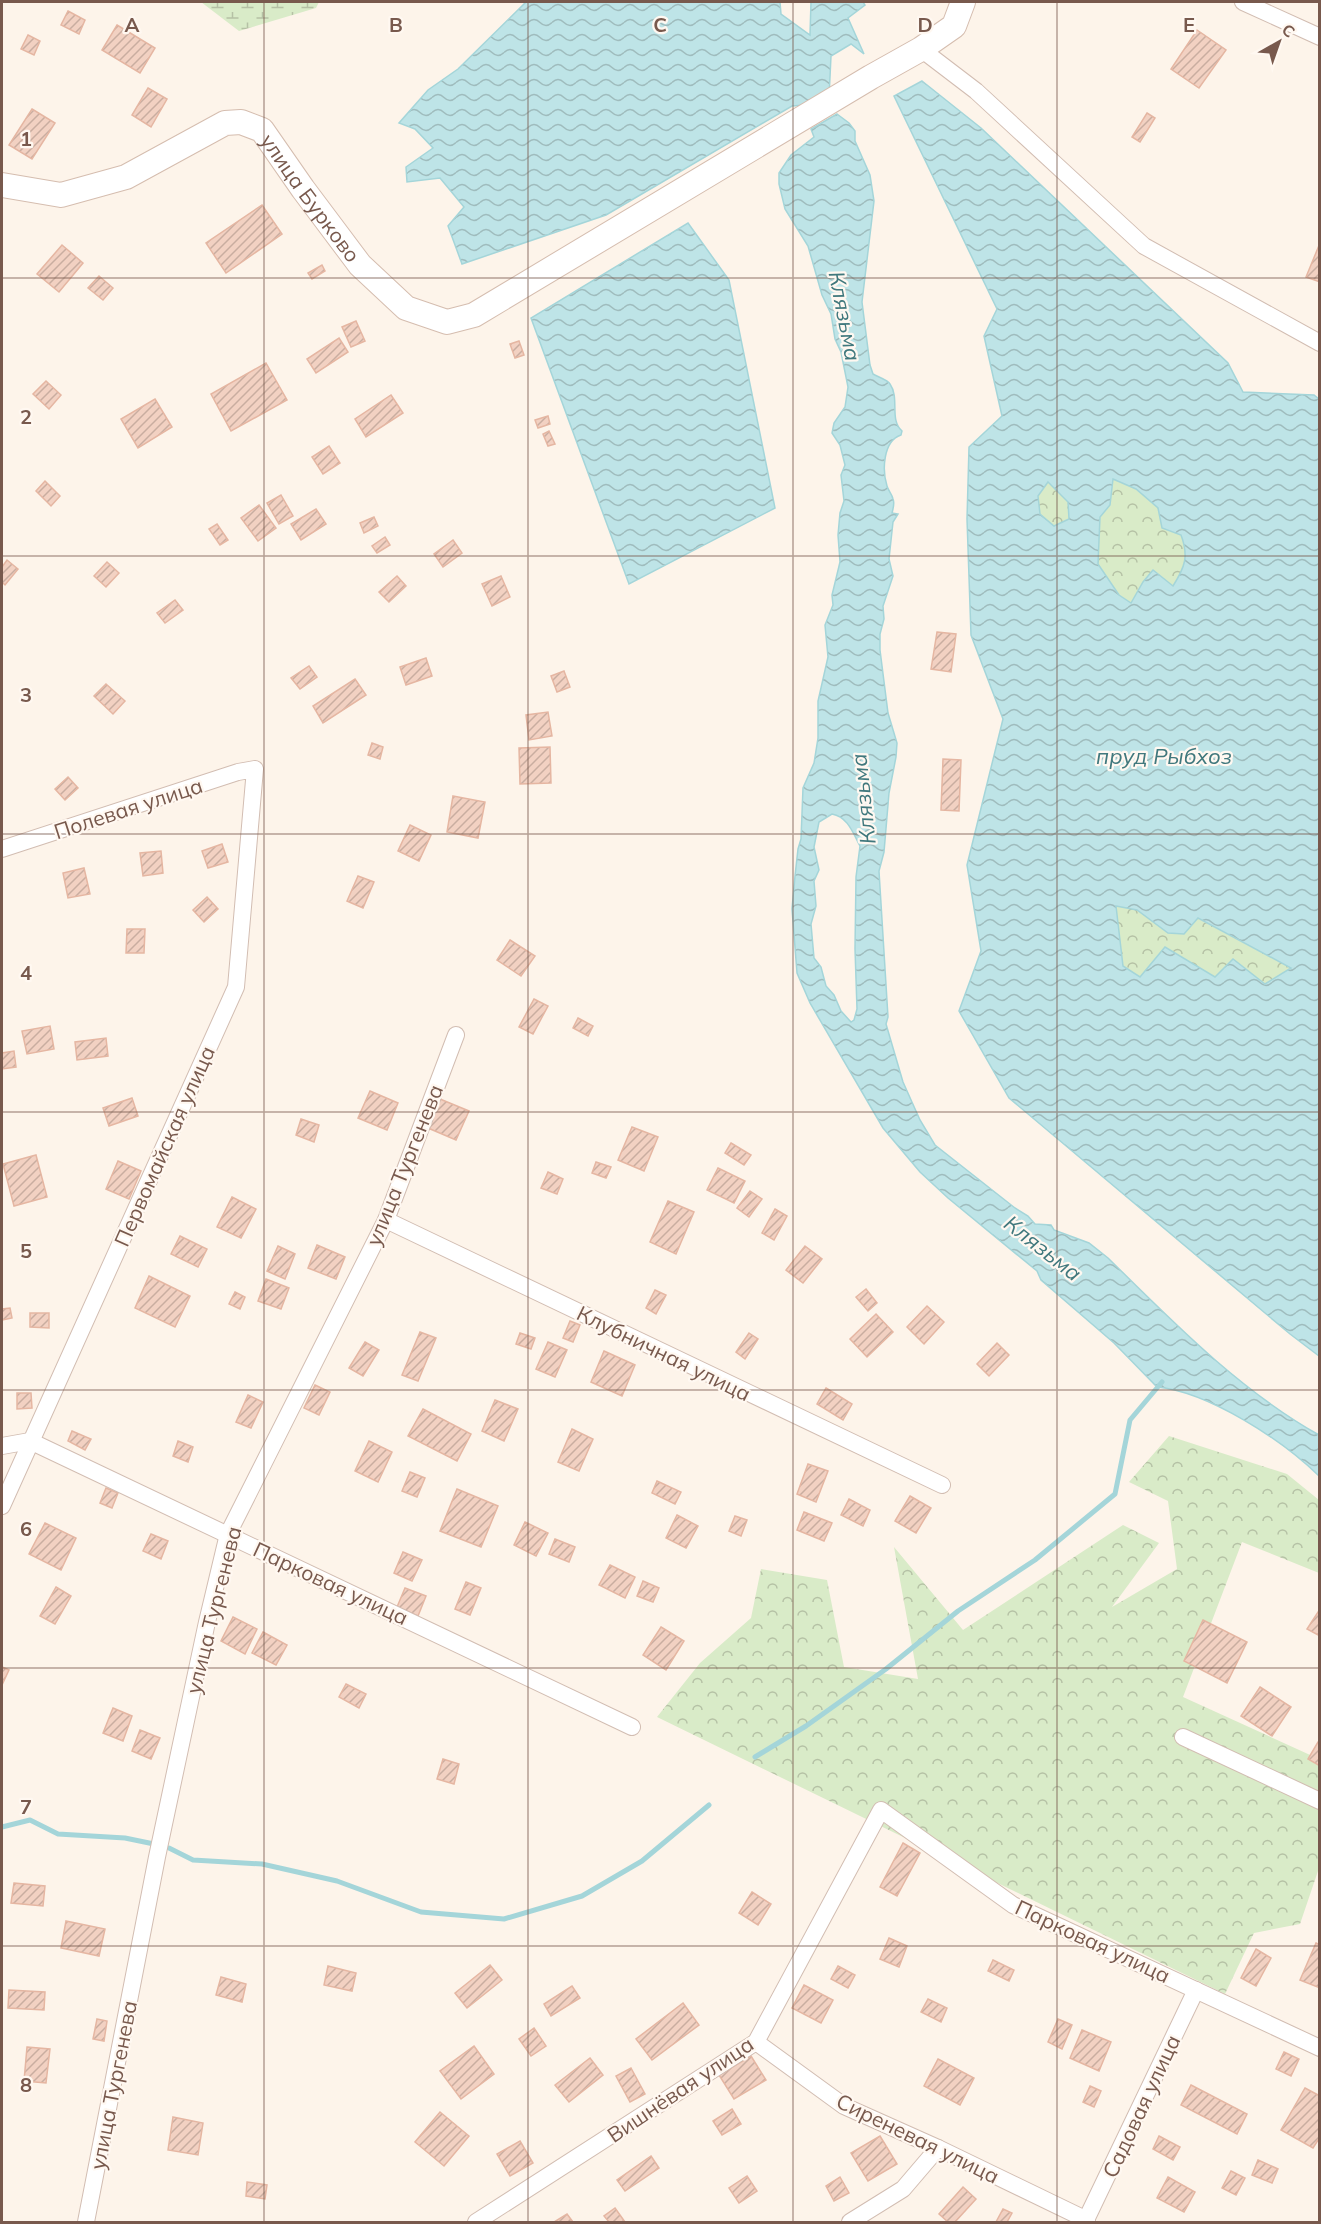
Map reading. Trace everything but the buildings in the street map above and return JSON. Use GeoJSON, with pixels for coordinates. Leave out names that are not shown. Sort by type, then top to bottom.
{"type":"FeatureCollection","features":[{"type":"Feature","properties":{"kind":"street","name":"улица Бурково"},"geometry":{"type":"LineString","coordinates":[[2,185],[61,195],[126,177],[225,123],[241,122],[262,130],[360,264],[406,308],[447,322],[474,315],[921,49],[954,26],[963,2]]}},
{"type":"Feature","properties":{"kind":"street"},"geometry":{"type":"LineString","coordinates":[[1244,2],[1320,37]]}},
{"type":"Feature","properties":{"kind":"street"},"geometry":{"type":"LineString","coordinates":[[921,49],[976,91],[1144,246],[1320,343]]}},
{"type":"Feature","properties":{"kind":"street","name":"Полевая улица"},"geometry":{"type":"LineString","coordinates":[[2,849],[238,772],[255,769]]}},
{"type":"Feature","properties":{"kind":"street","name":"Первомайская улица"},"geometry":{"type":"LineString","coordinates":[[2,1506],[236,987],[255,769]]}},
{"type":"Feature","properties":{"kind":"street","name":"улица Тургенева"},"geometry":{"type":"LineString","coordinates":[[86,2223],[162,1836],[228,1534],[386,1220],[456,1035]]}},
{"type":"Feature","properties":{"kind":"street","name":"Клубничная улица"},"geometry":{"type":"LineString","coordinates":[[386,1220],[942,1485]]}},
{"type":"Feature","properties":{"kind":"street"},"geometry":{"type":"LineString","coordinates":[[2,1446],[30,1441]]}},
{"type":"Feature","properties":{"kind":"street","name":"Парковая улица"},"geometry":{"type":"LineString","coordinates":[[30,1441],[632,1727]]}},
{"type":"Feature","properties":{"kind":"street"},"geometry":{"type":"LineString","coordinates":[[1183,1737],[1320,1801]]}},
{"type":"Feature","properties":{"kind":"street","name":"Парковая улица"},"geometry":{"type":"LineString","coordinates":[[881,1810],[1013,1905],[1320,2048]]}},
{"type":"Feature","properties":{"kind":"street","name":"Вишнёвая улица"},"geometry":{"type":"LineString","coordinates":[[476,2223],[756,2042],[881,1810]]}},
{"type":"Feature","properties":{"kind":"street","name":"Садовая улица"},"geometry":{"type":"LineString","coordinates":[[1086,2221],[1196,1990]]}},
{"type":"Feature","properties":{"kind":"street","name":"Сиреневая улица"},"geometry":{"type":"LineString","coordinates":[[756,2042],[844,2106],[938,2148],[1086,2221]]}},
{"type":"Feature","properties":{"kind":"street"},"geometry":{"type":"LineString","coordinates":[[850,2223],[903,2189],[938,2148]]}},
{"type":"Feature","properties":{"kind":"green space"},"geometry":{"type":"Polygon","coordinates":[[[201,2],[319,2],[316,8],[239,31],[201,2]]]}},
{"type":"Feature","properties":{"kind":"green space"},"geometry":{"type":"Polygon","coordinates":[[[1113,479],[1136,489],[1158,508],[1162,528],[1181,535],[1185,549],[1183,567],[1173,587],[1143,582],[1131,603],[1119,595],[1098,564],[1100,517],[1110,505],[1113,479]]]}},
{"type":"Feature","properties":{"kind":"green space"},"geometry":{"type":"Polygon","coordinates":[[[1048,482],[1068,502],[1069,520],[1054,526],[1040,514],[1038,496],[1048,482]]]}},
{"type":"Feature","properties":{"kind":"green space"},"geometry":{"type":"Polygon","coordinates":[[[1115,905],[1137,910],[1168,933],[1184,934],[1197,918],[1291,968],[1265,984],[1215,978],[1165,947],[1140,977],[1123,966],[1115,905]]]}},
{"type":"Feature","properties":{"kind":"green space"},"geometry":{"type":"Polygon","coordinates":[[[1169,1436],[1287,1474],[1319,1500],[1319,1573],[1242,1542],[1183,1697],[1319,1759],[1319,1868],[1300,1924],[1254,1933],[1225,1994],[657,1717],[700,1663],[751,1618],[761,1569],[827,1580],[844,1667],[918,1679],[894,1547],[963,1630],[1123,1525],[1159,1543],[1112,1607],[1177,1569],[1168,1501],[1129,1482],[1169,1436]]]}},
{"type":"Feature","properties":{"kind":"water"},"geometry":{"type":"Polygon","coordinates":[[[526,2],[780,2],[781,14],[810,35],[811,2],[863,2],[865,5],[848,18],[864,54],[851,44],[831,56],[829,98],[819,104],[792,106],[606,215],[462,264],[448,226],[464,207],[440,178],[407,182],[406,167],[433,148],[415,129],[399,123],[428,90],[458,69],[526,2]]]}},
{"type":"Feature","properties":{"kind":"water","name":"пруд Рыбхоз"},"geometry":{"type":"Polygon","coordinates":[[[922,81],[981,128],[1228,363],[1243,392],[1314,395],[1319,399],[1319,1356],[1009,1098],[959,1011],[981,951],[967,865],[1003,719],[971,635],[967,519],[969,447],[1002,416],[984,336],[997,309],[894,96],[922,81]],[[1113,479],[1110,505],[1100,517],[1098,564],[1119,595],[1131,603],[1153,570],[1173,586],[1180,573],[1185,555],[1181,535],[1162,528],[1158,508],[1136,489],[1113,479]],[[1048,482],[1038,496],[1040,514],[1054,526],[1069,519],[1068,502],[1048,482]],[[1116,906],[1123,966],[1140,977],[1165,947],[1215,977],[1233,959],[1265,984],[1291,968],[1198,918],[1184,934],[1168,933],[1137,910],[1116,906]]]}},
{"type":"Feature","properties":{"kind":"water","name":"Клязьма"},"geometry":{"type":"Polygon","coordinates":[[[837,114],[849,123],[855,131],[855,141],[870,175],[874,201],[862,302],[870,365],[873,374],[887,381],[893,390],[896,421],[902,431],[887,450],[884,464],[887,486],[894,501],[892,513],[898,514],[893,522],[889,559],[893,576],[883,606],[884,619],[880,634],[880,650],[888,713],[897,743],[889,793],[884,852],[879,871],[888,1017],[886,1024],[903,1082],[920,1120],[935,1145],[1028,1216],[1035,1224],[1051,1225],[1054,1230],[1089,1243],[1234,1376],[1261,1397],[1319,1435],[1319,1476],[1304,1462],[1244,1420],[1199,1398],[1157,1387],[1114,1343],[1041,1280],[1037,1271],[920,1172],[883,1128],[810,1003],[797,973],[792,909],[801,839],[803,788],[814,763],[818,738],[818,701],[828,657],[825,625],[833,605],[832,595],[840,562],[838,535],[840,513],[844,501],[841,475],[845,465],[840,445],[832,433],[834,423],[845,407],[848,387],[831,314],[822,295],[808,246],[785,209],[779,184],[779,173],[791,155],[814,137],[811,129],[837,114]],[[832,814],[819,822],[814,847],[819,870],[814,881],[816,906],[811,924],[814,958],[821,967],[826,986],[834,995],[841,1011],[851,1022],[854,1020],[857,1009],[856,877],[860,846],[849,826],[838,816],[832,814]]]}},
{"type":"Feature","properties":{"kind":"water"},"geometry":{"type":"Polygon","coordinates":[[[688,223],[729,280],[775,508],[629,584],[531,318],[688,223]]]}},
{"type":"Feature","properties":{"kind":"waterway"},"geometry":{"type":"LineString","coordinates":[[755,1757],[806,1726],[886,1669],[958,1611],[1035,1560],[1115,1494],[1130,1420],[1162,1382]]}},
{"type":"Feature","properties":{"kind":"waterway"},"geometry":{"type":"LineString","coordinates":[[169,1848],[193,1860],[262,1864],[337,1881],[421,1912],[504,1919],[582,1896],[642,1861],[709,1805]]}},
{"type":"Feature","properties":{"kind":"waterway"},"geometry":{"type":"LineString","coordinates":[[2,1827],[30,1820],[58,1834],[125,1838],[154,1844]]}}]}
